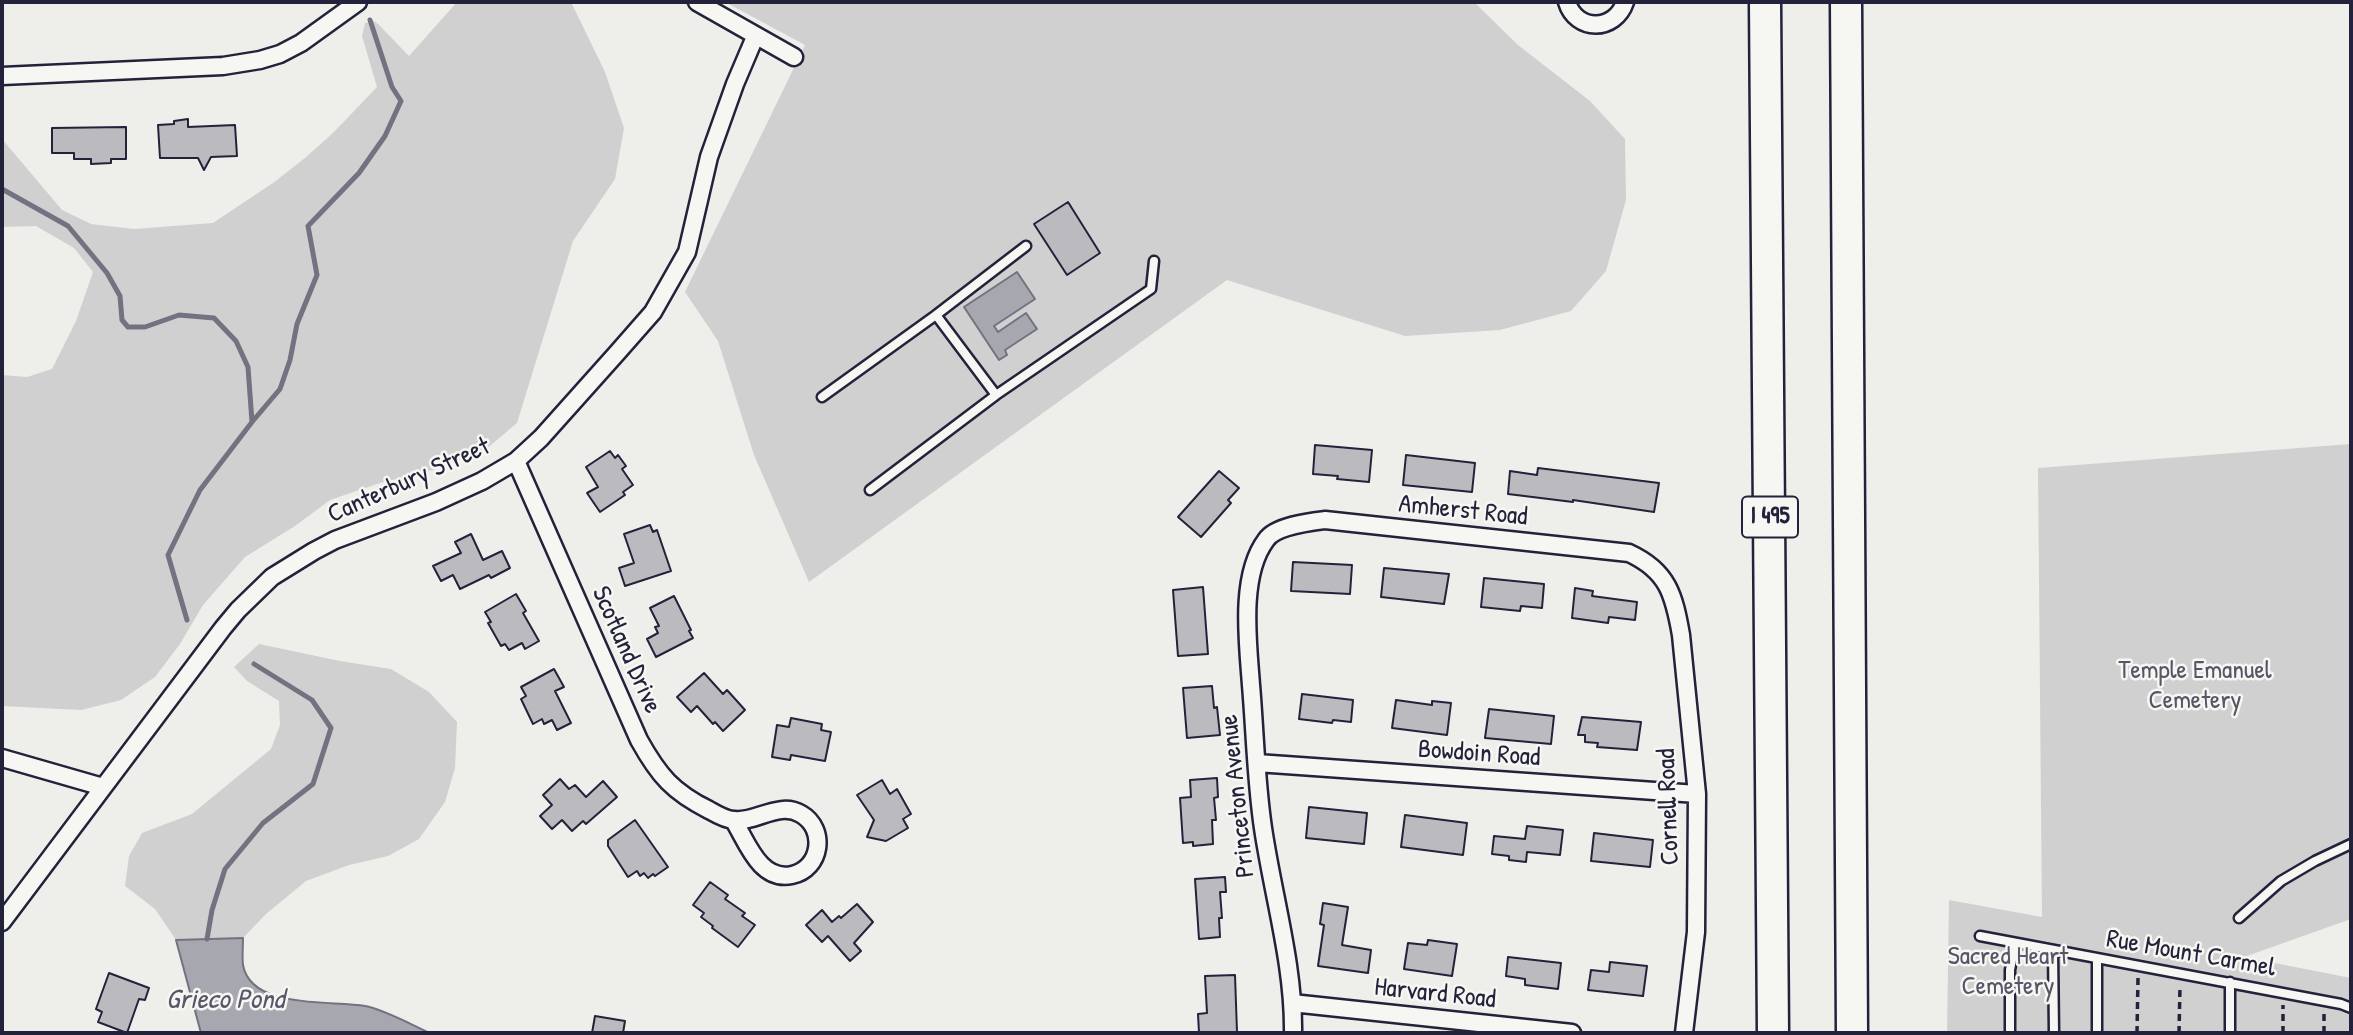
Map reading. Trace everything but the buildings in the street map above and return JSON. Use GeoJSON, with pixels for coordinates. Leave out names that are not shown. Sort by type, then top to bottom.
{"type":"FeatureCollection","features":[{"type":"Feature","properties":{"kind":"highway","name":"I 495"},"geometry":{"type":"LineString","coordinates":[[1765,2],[1773,1033]]}},
{"type":"Feature","properties":{"kind":"highway"},"geometry":{"type":"LineString","coordinates":[[1846,2],[1852,1033]]}},
{"type":"Feature","properties":{"kind":"street"},"geometry":{"type":"LineString","coordinates":[[2,76],[223,66],[260,60],[280,54],[300,43],[358,2]]}},
{"type":"Feature","properties":{"kind":"street"},"geometry":{"type":"LineString","coordinates":[[696,2],[794,57]]}},
{"type":"Feature","properties":{"kind":"street"},"geometry":{"type":"LineString","coordinates":[[1567,2],[1577,19],[1595,25],[1613,20],[1625,2]]}},
{"type":"Feature","properties":{"kind":"street","name":"Canterbury Street"},"geometry":{"type":"LineString","coordinates":[[2,922],[237,610],[272,577],[335,540],[436,502],[482,481],[516,461],[541,438],[653,312],[687,252],[709,157],[735,83],[755,37]]}},
{"type":"Feature","properties":{"kind":"street","name":"Scotland Drive"},"geometry":{"type":"LineString","coordinates":[[516,461],[650,760],[678,793],[734,821]]}},
{"type":"Feature","properties":{"kind":"street","name":"Amherst Road"},"geometry":{"type":"LineString","coordinates":[[1258,553],[1267,536],[1297,524],[1325,520],[1629,553],[1648,563],[1665,580]]}},
{"type":"Feature","properties":{"kind":"street","name":"Princeton Avenue"},"geometry":{"type":"LineString","coordinates":[[1258,553],[1246,618],[1262,826],[1292,1003],[1293,1033]]}},
{"type":"Feature","properties":{"kind":"street","name":"Cornell Road"},"geometry":{"type":"LineString","coordinates":[[1665,580],[1677,611],[1681,635],[1697,794],[1696,932],[1684,1033]]}},
{"type":"Feature","properties":{"kind":"street"},"geometry":{"type":"LineString","coordinates":[[2,758],[103,787]]}},
{"type":"Feature","properties":{"kind":"street","name":"Bowdoin Road"},"geometry":{"type":"LineString","coordinates":[[1257,764],[1697,794]]}},
{"type":"Feature","properties":{"kind":"street"},"geometry":{"type":"LineString","coordinates":[[783,810],[797,811],[808,819],[816,831],[818,844],[814,858],[805,869],[792,875],[771,872],[760,863],[734,821],[783,810]]}},
{"type":"Feature","properties":{"kind":"street","name":"Harvard Road"},"geometry":{"type":"LineString","coordinates":[[1292,1003],[1572,1033]]}},
{"type":"Feature","properties":{"kind":"lane"},"geometry":{"type":"LineString","coordinates":[[822,397],[1026,246]]}},
{"type":"Feature","properties":{"kind":"lane"},"geometry":{"type":"LineString","coordinates":[[870,490],[996,395],[1152,289],[1154,261]]}},
{"type":"Feature","properties":{"kind":"lane"},"geometry":{"type":"LineString","coordinates":[[936,315],[996,395]]}},
{"type":"Feature","properties":{"kind":"lane"},"geometry":{"type":"LineString","coordinates":[[2239,918],[2281,881],[2315,861],[2351,845]]}},
{"type":"Feature","properties":{"kind":"lane","name":"Rue Mount Carmel"},"geometry":{"type":"LineString","coordinates":[[1980,936],[2324,1000],[2351,1008]]}},
{"type":"Feature","properties":{"kind":"lane"},"geometry":{"type":"LineString","coordinates":[[2010,1033],[2010,970],[2015,944]]}},
{"type":"Feature","properties":{"kind":"lane"},"geometry":{"type":"LineString","coordinates":[[2053,950],[2054,1033]]}},
{"type":"Feature","properties":{"kind":"lane"},"geometry":{"type":"LineString","coordinates":[[2096,1033],[2097,958]]}},
{"type":"Feature","properties":{"kind":"lane"},"geometry":{"type":"LineString","coordinates":[[2230,982],[2230,1033]]}},
{"type":"Feature","properties":{"kind":"path"},"geometry":{"type":"LineString","coordinates":[[2137,1033],[2138,965]]}},
{"type":"Feature","properties":{"kind":"path"},"geometry":{"type":"LineString","coordinates":[[2179,1033],[2181,973]]}},
{"type":"Feature","properties":{"kind":"path"},"geometry":{"type":"LineString","coordinates":[[2283,993],[2283,1033]]}},
{"type":"Feature","properties":{"kind":"path"},"geometry":{"type":"LineString","coordinates":[[2324,1000],[2324,1033]]}},
{"type":"Feature","properties":{"kind":"green space"},"geometry":{"type":"Polygon","coordinates":[[[457,2],[571,2],[605,72],[624,128],[615,179],[573,241],[517,423],[485,450],[437,469],[380,483],[330,500],[295,526],[245,557],[203,605],[180,644],[155,677],[121,700],[81,710],[2,706],[2,375],[27,377],[52,369],[76,321],[93,272],[74,248],[36,226],[2,227],[2,139],[62,210],[91,224],[134,229],[213,223],[305,158],[377,87],[362,36],[365,23],[374,21],[378,24],[409,56],[457,2]]]}},
{"type":"Feature","properties":{"kind":"green space"},"geometry":{"type":"Polygon","coordinates":[[[725,2],[1474,2],[1518,45],[1590,101],[1625,139],[1626,200],[1606,271],[1571,311],[1500,330],[1405,336],[1227,280],[809,582],[754,455],[718,341],[685,292],[805,45],[725,2]]]}},
{"type":"Feature","properties":{"kind":"green space","name":"Temple Emanuel Cemetery"},"geometry":{"type":"Polygon","coordinates":[[[2351,444],[2351,919],[2244,957],[2351,978],[2351,1033],[1947,1033],[1949,900],[2042,917],[2038,468],[2351,444]]]}},
{"type":"Feature","properties":{"kind":"green space"},"geometry":{"type":"Polygon","coordinates":[[[259,644],[391,669],[429,692],[457,722],[455,768],[445,802],[419,839],[388,856],[349,865],[306,881],[266,914],[243,938],[176,940],[155,909],[125,886],[129,856],[142,833],[192,814],[271,749],[280,725],[279,701],[247,681],[234,667],[259,644]]]}},
{"type":"Feature","properties":{"kind":"water"},"geometry":{"type":"Polygon","coordinates":[[[1017,272],[1035,299],[994,326],[998,332],[1026,313],[1037,329],[1005,350],[1007,355],[999,360],[964,307],[1017,272]]]}},
{"type":"Feature","properties":{"kind":"water","name":"Grieco Pond"},"geometry":{"type":"Polygon","coordinates":[[[243,938],[243,965],[249,979],[261,990],[295,1000],[365,1006],[430,1033],[201,1033],[176,940],[243,938]]]}},
{"type":"Feature","properties":{"kind":"waterway"},"geometry":{"type":"LineString","coordinates":[[252,422],[280,389],[290,360],[297,324],[317,275],[308,226],[359,173],[385,136],[401,101],[392,87],[370,20]]}},
{"type":"Feature","properties":{"kind":"waterway"},"geometry":{"type":"LineString","coordinates":[[2,189],[68,226],[107,273],[120,296],[122,320],[128,327],[145,327],[179,315],[214,318],[236,341],[248,367],[252,422],[200,490],[168,555],[187,620]]}},
{"type":"Feature","properties":{"kind":"waterway"},"geometry":{"type":"LineString","coordinates":[[207,939],[212,910],[225,869],[263,823],[313,784],[331,728],[312,700],[254,664]]}},
{"type":"Feature","properties":{"kind":"park label","name":"Sacred Heart Cemetery"},"geometry":{"type":"Point","coordinates":[2008,972]}}]}
